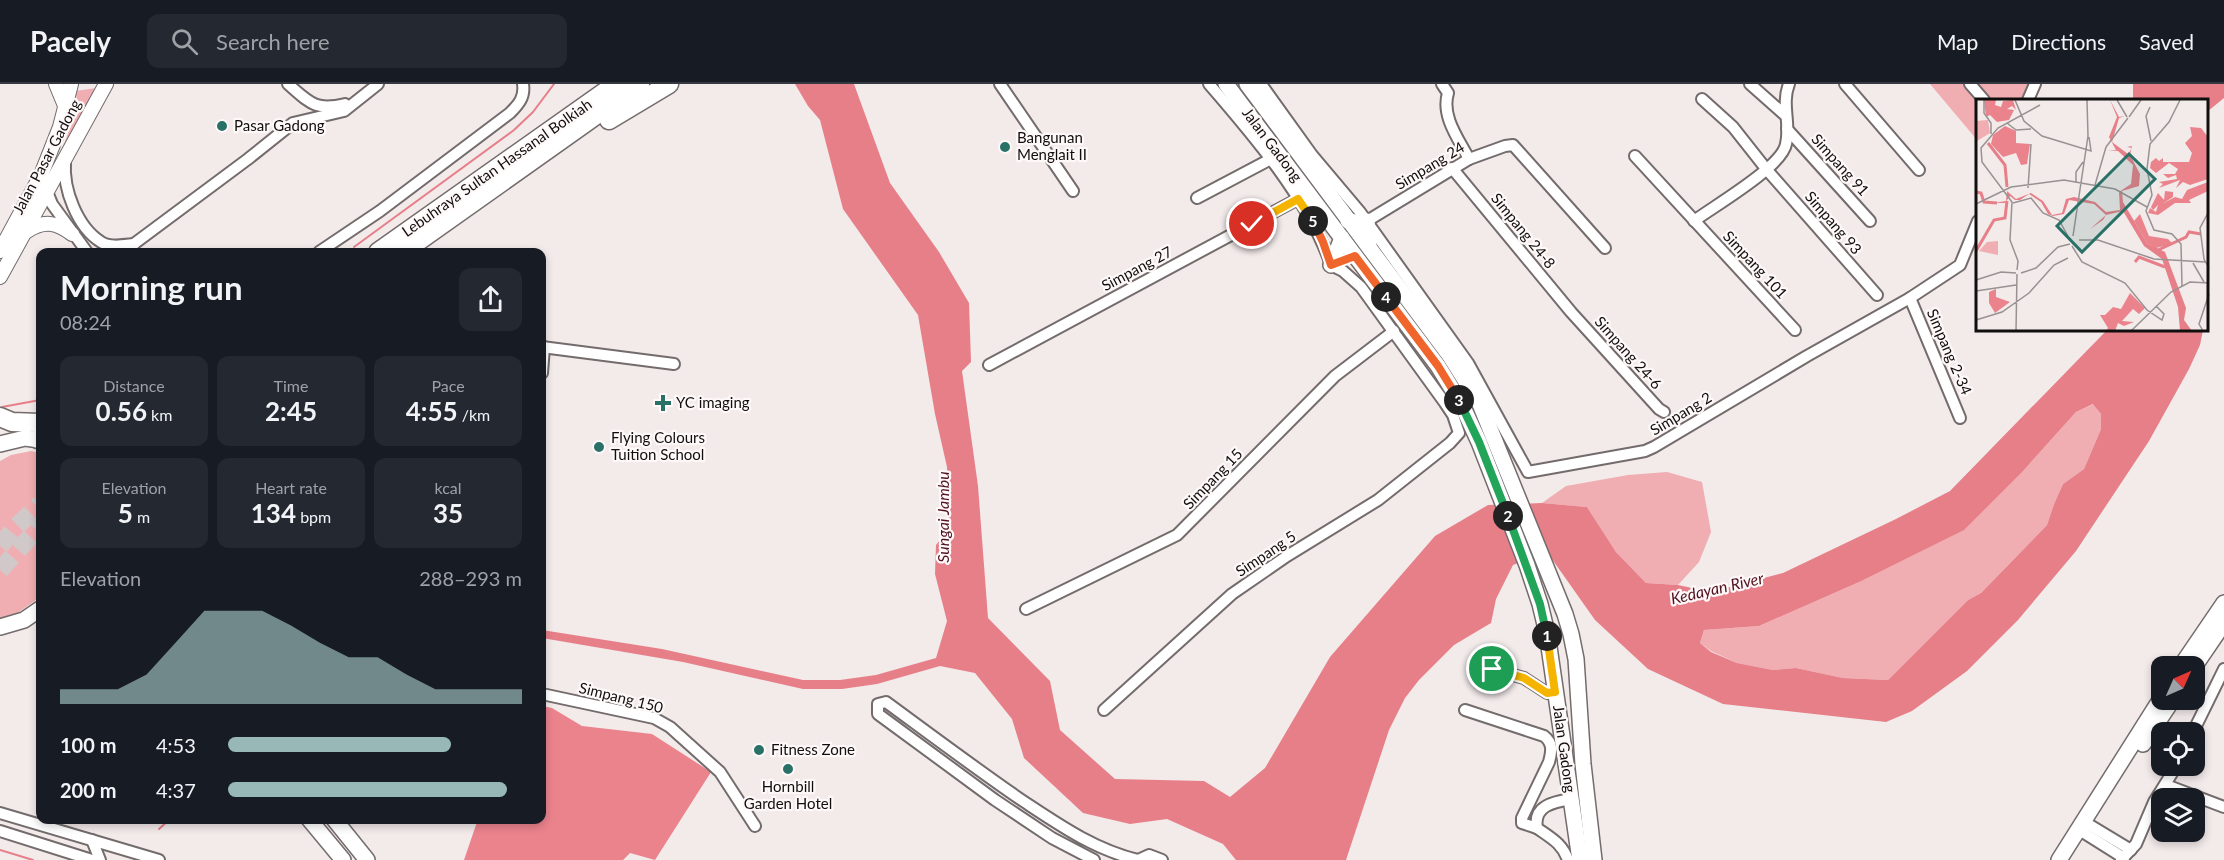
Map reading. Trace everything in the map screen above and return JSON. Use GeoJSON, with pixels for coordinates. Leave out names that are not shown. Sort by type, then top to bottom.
{"type":"FeatureCollection","features":[{"type":"Feature","properties":{"kind":"highway"},"geometry":{"type":"LineString","coordinates":[[516,154],[595,84]]}},
{"type":"Feature","properties":{"kind":"highway","name":"Lebuhraya Sultan Hassanal Bolkiah"},"geometry":{"type":"LineString","coordinates":[[384,248],[616,84]]}},
{"type":"Feature","properties":{"kind":"highway","name":"Lebuhraya Sultan Hassanal Bolkiah"},"geometry":{"type":"LineString","coordinates":[[410,248],[640,84]]}},
{"type":"Feature","properties":{"kind":"highway"},"geometry":{"type":"LineString","coordinates":[[512,175],[577,140],[669,84]]}},
{"type":"Feature","properties":{"kind":"highway"},"geometry":{"type":"LineString","coordinates":[[373,248],[435,212]]}},
{"type":"Feature","properties":{"kind":"highway"},"geometry":{"type":"LineString","coordinates":[[0,417],[36,433]]}},
{"type":"Feature","properties":{"kind":"main road","name":"Jalan Gadong"},"geometry":{"type":"LineString","coordinates":[[1226,84],[1447,380],[1469,419],[1527,565],[1540,604],[1547,633],[1555,692],[1594,860]]}},
{"type":"Feature","properties":{"kind":"main road","name":"Jalan Gadong"},"geometry":{"type":"LineString","coordinates":[[1247,84],[1461,372],[1484,412],[1565,614],[1576,659],[1580,860]]}},
{"type":"Feature","properties":{"kind":"main road"},"geometry":{"type":"LineString","coordinates":[[1348,221],[1367,221],[1369,247]]}},
{"type":"Feature","properties":{"kind":"main road"},"geometry":{"type":"LineString","coordinates":[[1331,265],[1342,238]]}},
{"type":"Feature","properties":{"kind":"main road"},"geometry":{"type":"LineString","coordinates":[[1331,265],[1355,256]]}},
{"type":"Feature","properties":{"kind":"main road"},"geometry":{"type":"LineString","coordinates":[[4,439],[36,435]]}},
{"type":"Feature","properties":{"kind":"main road"},"geometry":{"type":"LineString","coordinates":[[2188,656],[2224,603]]}},
{"type":"Feature","properties":{"kind":"main road"},"geometry":{"type":"LineString","coordinates":[[1,628],[36,614]]}},
{"type":"Feature","properties":{"kind":"main road"},"geometry":{"type":"LineString","coordinates":[[2201,656],[2224,622]]}},
{"type":"Feature","properties":{"kind":"main road"},"geometry":{"type":"LineString","coordinates":[[2069,860],[2084,827],[2154,710]]}},
{"type":"Feature","properties":{"kind":"main road"},"geometry":{"type":"LineString","coordinates":[[2059,860],[2165,710]]}},
{"type":"Feature","properties":{"kind":"main road"},"geometry":{"type":"LineString","coordinates":[[313,824],[343,860]]}},
{"type":"Feature","properties":{"kind":"main road"},"geometry":{"type":"LineString","coordinates":[[338,824],[367,860]]}},
{"type":"Feature","properties":{"kind":"street"},"geometry":{"type":"LineString","coordinates":[[56,84],[66,108]]}},
{"type":"Feature","properties":{"kind":"street","name":"Jalan Pasar Gadong"},"geometry":{"type":"LineString","coordinates":[[0,277],[3,255],[41,176],[66,108],[71,84]]}},
{"type":"Feature","properties":{"kind":"street","name":"Jalan Pasar Gadong"},"geometry":{"type":"LineString","coordinates":[[3,255],[27,231],[106,84]]}},
{"type":"Feature","properties":{"kind":"street"},"geometry":{"type":"LineString","coordinates":[[287,84],[316,106],[330,108],[354,102]]}},
{"type":"Feature","properties":{"kind":"street"},"geometry":{"type":"LineString","coordinates":[[287,84],[312,118]]}},
{"type":"Feature","properties":{"kind":"street"},"geometry":{"type":"LineString","coordinates":[[128,248],[293,123],[344,111],[378,84]]}},
{"type":"Feature","properties":{"kind":"street"},"geometry":{"type":"LineString","coordinates":[[325,248],[380,211],[510,113],[520,103],[523,84]]}},
{"type":"Feature","properties":{"kind":"street"},"geometry":{"type":"LineString","coordinates":[[1000,84],[1073,191]]}},
{"type":"Feature","properties":{"kind":"street"},"geometry":{"type":"LineString","coordinates":[[1209,84],[1312,219],[1331,265],[1343,271],[1361,287],[1394,331]]}},
{"type":"Feature","properties":{"kind":"street"},"geometry":{"type":"LineString","coordinates":[[1261,84],[1318,162],[1367,221]]}},
{"type":"Feature","properties":{"kind":"street"},"geometry":{"type":"LineString","coordinates":[[1442,84],[1448,93],[1445,107],[1451,125],[1468,159]]}},
{"type":"Feature","properties":{"kind":"street"},"geometry":{"type":"LineString","coordinates":[[1750,84],[1785,115]]}},
{"type":"Feature","properties":{"kind":"street"},"geometry":{"type":"LineString","coordinates":[[1694,221],[1767,170],[1785,150],[1787,129],[1785,96],[1789,84]]}},
{"type":"Feature","properties":{"kind":"street"},"geometry":{"type":"LineString","coordinates":[[1845,84],[1919,170]]}},
{"type":"Feature","properties":{"kind":"street"},"geometry":{"type":"LineString","coordinates":[[1970,84],[1983,99]]}},
{"type":"Feature","properties":{"kind":"street"},"geometry":{"type":"LineString","coordinates":[[2028,99],[2035,84]]}},
{"type":"Feature","properties":{"kind":"street","name":"Simpang 93"},"geometry":{"type":"LineString","coordinates":[[1702,99],[1733,127],[1767,170],[1877,295]]}},
{"type":"Feature","properties":{"kind":"street","name":"Simpang 91"},"geometry":{"type":"LineString","coordinates":[[1787,129],[1870,221]]}},
{"type":"Feature","properties":{"kind":"street","name":"Simpang 24"},"geometry":{"type":"LineString","coordinates":[[1367,221],[1468,159],[1512,145],[1605,248]]}},
{"type":"Feature","properties":{"kind":"street","name":"Simpang 101"},"geometry":{"type":"LineString","coordinates":[[1635,156],[1795,330]]}},
{"type":"Feature","properties":{"kind":"street"},"geometry":{"type":"LineString","coordinates":[[65,160],[66,189],[72,205],[90,232],[101,242],[109,245],[134,244]]}},
{"type":"Feature","properties":{"kind":"street"},"geometry":{"type":"LineString","coordinates":[[1197,198],[1269,160]]}},
{"type":"Feature","properties":{"kind":"street","name":"Simpang 24-8"},"geometry":{"type":"LineString","coordinates":[[1452,168],[1571,312]]}},
{"type":"Feature","properties":{"kind":"street"},"geometry":{"type":"LineString","coordinates":[[41,176],[47,194],[84,248]]}},
{"type":"Feature","properties":{"kind":"street","name":"Simpang 27"},"geometry":{"type":"LineString","coordinates":[[989,365],[1298,199]]}},
{"type":"Feature","properties":{"kind":"street","name":"Simpang 2"},"geometry":{"type":"LineString","coordinates":[[1367,221],[1476,375],[1528,472],[1645,451],[1654,447],[1910,298],[1960,265],[1976,226]]}},
{"type":"Feature","properties":{"kind":"street"},"geometry":{"type":"LineString","coordinates":[[27,231],[43,223],[53,223],[72,234]]}},
{"type":"Feature","properties":{"kind":"street","name":"Simpang 2-34"},"geometry":{"type":"LineString","coordinates":[[1910,298],[1960,418]]}},
{"type":"Feature","properties":{"kind":"street","name":"Simpang 24-6"},"geometry":{"type":"LineString","coordinates":[[1571,312],[1664,412]]}},
{"type":"Feature","properties":{"kind":"street","name":"Simpang 5"},"geometry":{"type":"LineString","coordinates":[[1104,711],[1232,594],[1287,556],[1378,500],[1457,437],[1458,428],[1452,415],[1394,331]]}},
{"type":"Feature","properties":{"kind":"street","name":"Simpang 15"},"geometry":{"type":"LineString","coordinates":[[1026,609],[1177,535],[1335,376],[1394,331]]}},
{"type":"Feature","properties":{"kind":"street"},"geometry":{"type":"LineString","coordinates":[[546,347],[674,364]]}},
{"type":"Feature","properties":{"kind":"street"},"geometry":{"type":"LineString","coordinates":[[1492,669],[1524,678],[1547,693],[1555,692]]}},
{"type":"Feature","properties":{"kind":"street"},"geometry":{"type":"LineString","coordinates":[[2198,722],[2224,669]]}},
{"type":"Feature","properties":{"kind":"street","name":"Simpang 150"},"geometry":{"type":"LineString","coordinates":[[546,695],[654,718],[670,727],[720,771],[755,826]]}},
{"type":"Feature","properties":{"kind":"street"},"geometry":{"type":"LineString","coordinates":[[1094,860],[1052,838],[995,800],[878,714],[878,704],[886,702],[1004,788],[1078,837],[1101,848],[1138,860],[1149,855],[1162,860]]}},
{"type":"Feature","properties":{"kind":"street","name":"Jalan Gadong"},"geometry":{"type":"LineString","coordinates":[[1465,710],[1548,739],[1551,752],[1549,762],[1522,818],[1525,826],[1537,828]]}},
{"type":"Feature","properties":{"kind":"street"},"geometry":{"type":"LineString","coordinates":[[2084,827],[2125,856],[2144,828],[2154,802],[2170,776]]}},
{"type":"Feature","properties":{"kind":"street"},"geometry":{"type":"LineString","coordinates":[[2166,785],[2224,807]]}},
{"type":"Feature","properties":{"kind":"street"},"geometry":{"type":"LineString","coordinates":[[1568,860],[1565,850],[1559,843],[1537,828],[1535,822],[1541,809],[1547,805],[1578,797]]}},
{"type":"Feature","properties":{"kind":"street"},"geometry":{"type":"LineString","coordinates":[[0,813],[36,824]]}},
{"type":"Feature","properties":{"kind":"street"},"geometry":{"type":"LineString","coordinates":[[37,824],[159,860]]}},
{"type":"Feature","properties":{"kind":"street"},"geometry":{"type":"LineString","coordinates":[[0,831],[92,860]]}},
{"type":"Feature","properties":{"kind":"street"},"geometry":{"type":"LineString","coordinates":[[92,840],[100,860]]}},
{"type":"Feature","properties":{"kind":"shaded area"},"geometry":{"type":"Polygon","coordinates":[[[795,84],[854,84],[890,183],[939,252],[969,303],[971,362],[962,371],[978,486],[988,618],[1050,681],[1060,730],[1115,779],[1204,781],[1230,797],[1265,768],[1330,657],[1435,536],[1488,505],[1542,503],[1587,507],[1616,552],[1646,583],[1678,585],[1711,592],[1783,573],[1950,491],[2105,332],[2203,332],[2200,345],[2189,369],[2149,441],[2076,551],[2018,620],[1967,671],[1912,711],[1886,722],[1723,704],[1648,669],[1595,620],[1547,552],[1513,565],[1496,599],[1491,623],[1454,645],[1419,680],[1405,698],[1389,730],[1346,860],[1236,860],[1223,844],[1167,819],[1130,824],[1083,813],[1024,758],[1012,719],[975,673],[940,666],[877,684],[842,689],[803,689],[683,662],[546,639],[546,631],[662,649],[803,680],[840,680],[876,675],[936,658],[947,621],[935,574],[936,545],[949,529],[947,467],[935,414],[918,315],[843,209],[820,120],[808,106],[795,84]],[[2093,404],[2076,412],[2024,470],[1964,530],[1857,583],[1759,626],[1704,630],[1700,643],[1711,652],[1737,663],[1773,670],[1796,668],[1843,678],[1888,680],[1968,600],[1981,593],[2047,525],[2063,484],[2084,469],[2101,429],[2101,414],[2093,404]]]}},
{"type":"Feature","properties":{"kind":"shaded area"},"geometry":{"type":"Polygon","coordinates":[[[1930,84],[2034,84],[2027,99],[1976,99],[1976,139],[1930,84]]]}},
{"type":"Feature","properties":{"kind":"shaded area"},"geometry":{"type":"Polygon","coordinates":[[[2133,84],[2224,84],[2224,98],[2209,110],[2209,99],[2133,99],[2133,84]]]}},
{"type":"Feature","properties":{"kind":"shaded area"},"geometry":{"type":"Polygon","coordinates":[[[97,88],[59,160],[78,103],[75,91],[97,88]]]}},
{"type":"Feature","properties":{"kind":"shaded area"},"geometry":{"type":"Polygon","coordinates":[[[2094,404],[2101,414],[2101,429],[2084,469],[2063,484],[2047,525],[1981,593],[1968,600],[1888,680],[1843,678],[1796,668],[1773,670],[1737,663],[1711,651],[1700,643],[1704,630],[1759,626],[1857,583],[2024,470],[2076,412],[2094,404]]]}},
{"type":"Feature","properties":{"kind":"shaded area"},"geometry":{"type":"Polygon","coordinates":[[[36,452],[36,600],[16,614],[0,618],[0,461],[11,455],[36,452]]]}},
{"type":"Feature","properties":{"kind":"shaded area"},"geometry":{"type":"Polygon","coordinates":[[[1667,472],[1702,482],[1711,532],[1699,562],[1678,585],[1646,583],[1616,552],[1587,507],[1542,503],[1566,486],[1628,475],[1667,472]]]}},
{"type":"Feature","properties":{"kind":"shaded area"},"geometry":{"type":"Polygon","coordinates":[[[546,707],[582,726],[652,734],[711,772],[655,860],[630,853],[623,860],[464,860],[476,824],[546,824],[546,707]]]}},
{"type":"Feature","properties":{"kind":"waterway"},"geometry":{"type":"LineString","coordinates":[[354,247],[514,130],[533,112],[554,84]]}},
{"type":"Feature","properties":{"kind":"waterway"},"geometry":{"type":"LineString","coordinates":[[2,407],[36,401]]}},
{"type":"Feature","properties":{"kind":"waterway"},"geometry":{"type":"LineString","coordinates":[[159,829],[164,824]]}},
{"type":"Feature","properties":{"kind":"waterway"},"geometry":{"type":"LineString","coordinates":[[0,850],[33,860]]}},
{"type":"Feature","properties":{"kind":"tunnel"},"geometry":{"type":"LineString","coordinates":[[0,546],[36,508]]}},
{"type":"Feature","properties":{"kind":"tunnel"},"geometry":{"type":"LineString","coordinates":[[0,570],[36,530]]}},
{"type":"Feature","properties":{"kind":"place","name":"Pasar Gadong"},"geometry":{"type":"Point","coordinates":[222,126]}},
{"type":"Feature","properties":{"kind":"place","name":"Bangunan Menglait II"},"geometry":{"type":"Point","coordinates":[1005,147]}},
{"type":"Feature","properties":{"kind":"place","name":"YC imaging"},"geometry":{"type":"Point","coordinates":[663,403]}},
{"type":"Feature","properties":{"kind":"place","name":"Flying Colours Tuition School"},"geometry":{"type":"Point","coordinates":[599,447]}},
{"type":"Feature","properties":{"kind":"place","name":"Fitness Zone"},"geometry":{"type":"Point","coordinates":[759,750]}},
{"type":"Feature","properties":{"kind":"place","name":"Hornbill Garden Hotel"},"geometry":{"type":"Point","coordinates":[788,769]}},
{"type":"Feature","properties":{"kind":"route"},"geometry":{"type":"LineString","coordinates":[[1252,224],[1298,199],[1312,219],[1331,265],[1355,256],[1438,366],[1462,405],[1479,442],[1540,604],[1547,633],[1555,692],[1547,693],[1524,678],[1492,669]]}},
{"type":"Feature","properties":{"kind":"water label","name":"Sungai Jambu"},"geometry":{"type":"Point","coordinates":[943,517]}},
{"type":"Feature","properties":{"kind":"water label","name":"Kedayan River"},"geometry":{"type":"Point","coordinates":[1717,588]}}]}
